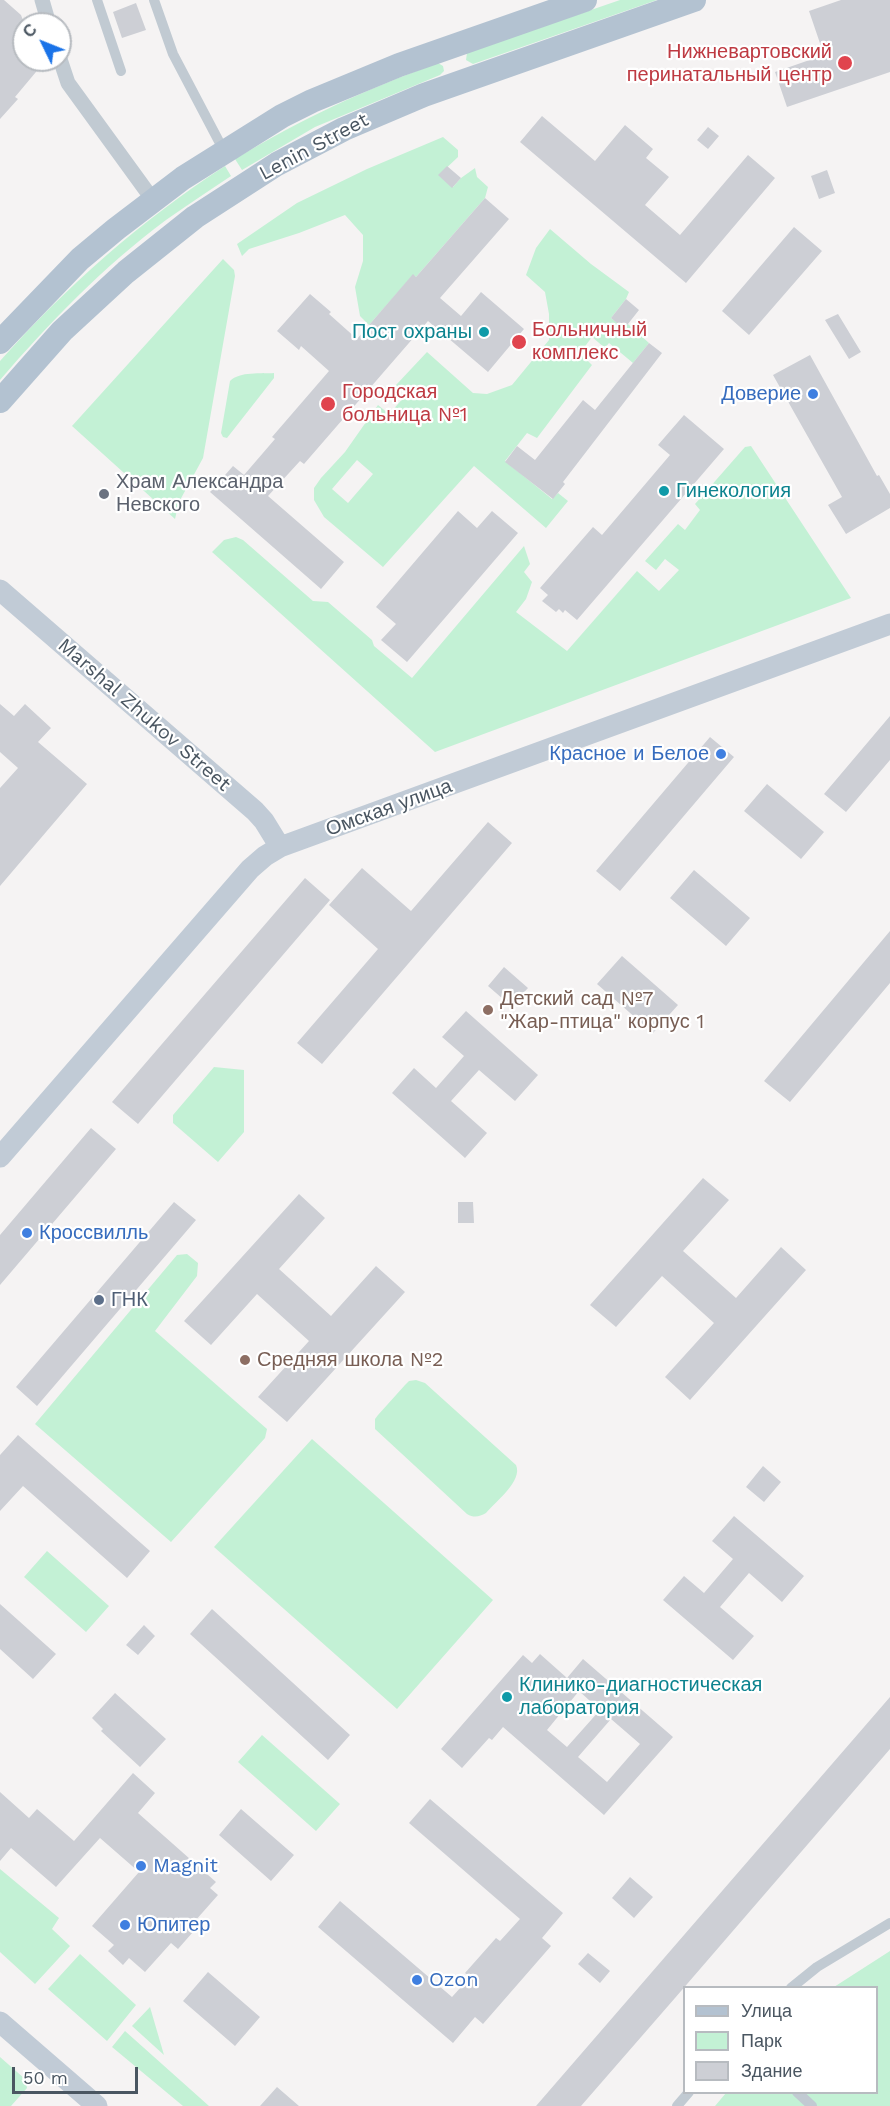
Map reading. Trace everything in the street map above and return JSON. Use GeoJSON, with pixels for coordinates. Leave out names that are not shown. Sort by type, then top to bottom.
{"type":"FeatureCollection","features":[{"type":"Feature","properties":{"kind":"main road","name":"Lenin Street"},"geometry":{"type":"LineString","coordinates":[[0,342],[80,259],[153,200],[224,151],[282,116],[312,100],[399,65],[585,0]]}},
{"type":"Feature","properties":{"kind":"main road","name":"Lenin Street"},"geometry":{"type":"LineString","coordinates":[[0,401],[90,303],[160,244],[219,200],[277,164],[344,129],[462,81],[694,0]]}},
{"type":"Feature","properties":{"kind":"main road"},"geometry":{"type":"LineString","coordinates":[[449,48],[462,81]]}},
{"type":"Feature","properties":{"kind":"main road","name":"Marshal Zhukov Street"},"geometry":{"type":"LineString","coordinates":[[0,590],[255,811],[280,847]]}},
{"type":"Feature","properties":{"kind":"main road","name":"Омская улица"},"geometry":{"type":"LineString","coordinates":[[0,1157],[250,869],[280,847],[890,624]]}},
{"type":"Feature","properties":{"kind":"main road"},"geometry":{"type":"LineString","coordinates":[[0,2022],[98,2106]]}},
{"type":"Feature","properties":{"kind":"street"},"geometry":{"type":"LineString","coordinates":[[97,0],[121,71]]}},
{"type":"Feature","properties":{"kind":"street"},"geometry":{"type":"LineString","coordinates":[[154,0],[173,54],[224,151]]}},
{"type":"Feature","properties":{"kind":"street"},"geometry":{"type":"LineString","coordinates":[[64,72],[68,83],[153,200]]}},
{"type":"Feature","properties":{"kind":"street"},"geometry":{"type":"LineString","coordinates":[[793,1986],[817,1967],[890,1923]]}},
{"type":"Feature","properties":{"kind":"street"},"geometry":{"type":"LineString","coordinates":[[677,2106],[687,2094]]}},
{"type":"Feature","properties":{"kind":"street"},"geometry":{"type":"LineString","coordinates":[[799,2094],[812,2106]]}},
{"type":"Feature","properties":{"kind":"green space"},"geometry":{"type":"Polygon","coordinates":[[[620,0],[657,0],[473,64],[466,60],[467,53],[472,51],[620,0]]]}},
{"type":"Feature","properties":{"kind":"green space"},"geometry":{"type":"Polygon","coordinates":[[[438,63],[443,66],[444,71],[440,75],[315,127],[242,170],[235,159],[285,130],[334,106],[438,63]]]}},
{"type":"Feature","properties":{"kind":"green space"},"geometry":{"type":"Polygon","coordinates":[[[443,137],[458,150],[458,157],[439,175],[453,187],[475,168],[477,177],[488,187],[485,198],[416,277],[413,275],[369,325],[360,316],[355,287],[363,261],[363,235],[345,215],[249,249],[242,256],[237,244],[297,203],[367,169],[443,137]]]}},
{"type":"Feature","properties":{"kind":"green space"},"geometry":{"type":"Polygon","coordinates":[[[225,166],[231,176],[166,220],[121,256],[58,316],[0,380],[0,361],[78,281],[163,209],[225,166]]]}},
{"type":"Feature","properties":{"kind":"green space"},"geometry":{"type":"Polygon","coordinates":[[[550,229],[591,264],[629,292],[611,318],[624,328],[628,324],[649,343],[633,363],[609,343],[605,348],[592,337],[580,353],[592,365],[537,438],[527,433],[505,461],[552,499],[558,493],[568,501],[546,528],[474,466],[383,567],[324,517],[314,500],[314,488],[345,452],[378,405],[389,414],[406,395],[396,385],[427,352],[473,393],[487,394],[512,385],[549,340],[549,314],[545,292],[526,275],[536,248],[550,229]],[[357,460],[332,489],[348,503],[373,474],[357,460]]]}},
{"type":"Feature","properties":{"kind":"green space"},"geometry":{"type":"Polygon","coordinates":[[[223,259],[234,270],[235,276],[203,458],[179,502],[175,519],[72,426],[223,259]]]}},
{"type":"Feature","properties":{"kind":"green space"},"geometry":{"type":"Polygon","coordinates":[[[274,373],[274,378],[227,438],[223,437],[221,433],[230,381],[245,374],[274,373]]]}},
{"type":"Feature","properties":{"kind":"green space"},"geometry":{"type":"Polygon","coordinates":[[[751,446],[851,598],[435,752],[212,552],[224,540],[236,537],[243,540],[313,601],[328,602],[412,678],[524,546],[530,564],[524,572],[532,582],[526,599],[516,612],[567,651],[637,571],[659,591],[679,570],[665,559],[656,570],[645,561],[678,524],[685,530],[700,510],[695,504],[745,447],[751,446]]]}},
{"type":"Feature","properties":{"kind":"green space"},"geometry":{"type":"Polygon","coordinates":[[[214,1067],[244,1070],[244,1132],[218,1162],[173,1123],[173,1115],[214,1067]]]}},
{"type":"Feature","properties":{"kind":"green space"},"geometry":{"type":"Polygon","coordinates":[[[187,1254],[198,1263],[197,1276],[155,1331],[267,1429],[265,1438],[171,1542],[35,1424],[177,1255],[187,1254]]]}},
{"type":"Feature","properties":{"kind":"green space"},"geometry":{"type":"Polygon","coordinates":[[[416,1380],[425,1383],[516,1465],[516,1478],[486,1513],[479,1516],[467,1514],[375,1429],[375,1419],[378,1415],[409,1381],[416,1380]]]}},
{"type":"Feature","properties":{"kind":"green space"},"geometry":{"type":"Polygon","coordinates":[[[312,1439],[493,1600],[397,1709],[214,1547],[312,1439]]]}},
{"type":"Feature","properties":{"kind":"green space"},"geometry":{"type":"Polygon","coordinates":[[[47,1551],[109,1606],[86,1632],[24,1577],[47,1551]]]}},
{"type":"Feature","properties":{"kind":"green space"},"geometry":{"type":"Polygon","coordinates":[[[262,1735],[340,1804],[316,1831],[238,1762],[262,1735]]]}},
{"type":"Feature","properties":{"kind":"green space"},"geometry":{"type":"Polygon","coordinates":[[[0,1869],[59,1918],[52,1929],[70,1946],[35,1984],[0,1952],[0,1869]]]}},
{"type":"Feature","properties":{"kind":"green space"},"geometry":{"type":"Polygon","coordinates":[[[890,1951],[890,2106],[715,2106],[725,2094],[878,2094],[878,1986],[836,1986],[890,1951]]]}},
{"type":"Feature","properties":{"kind":"green space"},"geometry":{"type":"Polygon","coordinates":[[[80,1954],[136,2005],[107,2041],[48,1989],[80,1954]]]}},
{"type":"Feature","properties":{"kind":"green space"},"geometry":{"type":"Polygon","coordinates":[[[150,2007],[164,2055],[132,2026],[150,2007]]]}},
{"type":"Feature","properties":{"kind":"green space"},"geometry":{"type":"Polygon","coordinates":[[[125,2031],[209,2106],[183,2106],[112,2047],[125,2031]]]}},
{"type":"Feature","properties":{"kind":"green space"},"geometry":{"type":"Polygon","coordinates":[[[0,2057],[25,2079],[27,2088],[11,2106],[0,2106],[0,2057]]]}},
{"type":"Feature","properties":{"kind":"building"},"geometry":{"type":"Polygon","coordinates":[[[0,0],[4,0],[18,12],[12,12],[12,72],[36,72],[15,97],[18,99],[0,119],[0,0]]]}},
{"type":"Feature","properties":{"kind":"building"},"geometry":{"type":"Polygon","coordinates":[[[841,0],[890,0],[890,72],[787,107],[775,72],[824,55],[809,11],[841,0]]]}},
{"type":"Feature","properties":{"kind":"building"},"geometry":{"type":"Polygon","coordinates":[[[136,3],[146,30],[122,38],[113,12],[136,3]]]}},
{"type":"Feature","properties":{"kind":"building"},"geometry":{"type":"Polygon","coordinates":[[[542,116],[595,161],[625,125],[653,149],[646,158],[669,177],[645,205],[680,235],[748,155],[775,178],[686,283],[520,142],[542,116]]]}},
{"type":"Feature","properties":{"kind":"building"},"geometry":{"type":"Polygon","coordinates":[[[708,127],[719,136],[708,149],[697,140],[708,127]]]}},
{"type":"Feature","properties":{"kind":"building"},"geometry":{"type":"Polygon","coordinates":[[[447,166],[461,178],[452,188],[438,175],[447,166]]]}},
{"type":"Feature","properties":{"kind":"building"},"geometry":{"type":"Polygon","coordinates":[[[827,170],[835,193],[819,199],[811,176],[827,170]]]}},
{"type":"Feature","properties":{"kind":"building","name":"Городская больница №1"},"geometry":{"type":"Polygon","coordinates":[[[485,198],[509,219],[440,298],[461,316],[481,292],[524,329],[488,372],[428,321],[304,464],[300,461],[268,496],[344,562],[321,589],[210,492],[233,466],[244,475],[275,439],[272,437],[329,371],[301,346],[299,350],[277,331],[310,294],[357,339],[413,274],[416,277],[485,198]]]}},
{"type":"Feature","properties":{"kind":"building"},"geometry":{"type":"Polygon","coordinates":[[[794,227],[822,251],[749,335],[722,311],[794,227]]]}},
{"type":"Feature","properties":{"kind":"building"},"geometry":{"type":"Polygon","coordinates":[[[626,299],[639,310],[624,329],[611,318],[626,299]]]}},
{"type":"Feature","properties":{"kind":"building"},"geometry":{"type":"Polygon","coordinates":[[[838,314],[861,352],[849,359],[825,320],[838,314]]]}},
{"type":"Feature","properties":{"kind":"building"},"geometry":{"type":"Polygon","coordinates":[[[649,343],[662,353],[563,482],[565,484],[553,499],[505,462],[517,446],[535,460],[583,400],[595,410],[649,343]]]}},
{"type":"Feature","properties":{"kind":"building"},"geometry":{"type":"Polygon","coordinates":[[[810,355],[877,476],[879,475],[890,494],[890,508],[846,534],[828,505],[842,497],[773,375],[810,355]]]}},
{"type":"Feature","properties":{"kind":"building","name":"Гинекология"},"geometry":{"type":"Polygon","coordinates":[[[684,415],[724,449],[577,620],[565,610],[563,613],[559,609],[556,612],[542,601],[548,595],[540,588],[593,527],[602,535],[670,455],[658,445],[684,415]]]}},
{"type":"Feature","properties":{"kind":"building"},"geometry":{"type":"Polygon","coordinates":[[[458,511],[477,528],[492,511],[518,533],[407,662],[381,640],[396,624],[376,607],[458,511]]]}},
{"type":"Feature","properties":{"kind":"building"},"geometry":{"type":"Polygon","coordinates":[[[0,704],[14,716],[25,704],[51,728],[38,742],[87,784],[0,886],[0,788],[18,768],[0,752],[0,704]]]}},
{"type":"Feature","properties":{"kind":"building"},"geometry":{"type":"Polygon","coordinates":[[[890,716],[890,760],[846,812],[824,794],[890,716]]]}},
{"type":"Feature","properties":{"kind":"building"},"geometry":{"type":"Polygon","coordinates":[[[710,737],[734,757],[620,891],[596,871],[710,737]]]}},
{"type":"Feature","properties":{"kind":"building"},"geometry":{"type":"Polygon","coordinates":[[[767,784],[824,832],[801,859],[744,811],[767,784]]]}},
{"type":"Feature","properties":{"kind":"building"},"geometry":{"type":"Polygon","coordinates":[[[488,822],[512,843],[322,1064],[297,1043],[378,949],[329,905],[362,868],[411,911],[488,822]]]}},
{"type":"Feature","properties":{"kind":"building"},"geometry":{"type":"Polygon","coordinates":[[[694,870],[750,918],[726,946],[670,898],[694,870]]]}},
{"type":"Feature","properties":{"kind":"building"},"geometry":{"type":"Polygon","coordinates":[[[305,878],[330,900],[138,1124],[112,1102],[305,878]]]}},
{"type":"Feature","properties":{"kind":"building"},"geometry":{"type":"Polygon","coordinates":[[[890,931],[890,983],[790,1102],[764,1081],[890,931]]]}},
{"type":"Feature","properties":{"kind":"building"},"geometry":{"type":"Polygon","coordinates":[[[622,956],[678,1005],[653,1033],[597,984],[622,956]]]}},
{"type":"Feature","properties":{"kind":"building"},"geometry":{"type":"Polygon","coordinates":[[[504,967],[528,988],[511,1006],[488,986],[504,967]]]}},
{"type":"Feature","properties":{"kind":"building"},"geometry":{"type":"Polygon","coordinates":[[[466,1011],[538,1075],[515,1101],[479,1070],[451,1101],[487,1133],[465,1158],[392,1093],[414,1068],[436,1088],[464,1056],[442,1037],[466,1011]]]}},
{"type":"Feature","properties":{"kind":"building"},"geometry":{"type":"Polygon","coordinates":[[[91,1128],[116,1149],[0,1285],[0,1235],[91,1128]]]}},
{"type":"Feature","properties":{"kind":"building"},"geometry":{"type":"Polygon","coordinates":[[[703,1178],[729,1200],[683,1251],[736,1298],[781,1247],[806,1270],[690,1400],[665,1377],[714,1323],[662,1276],[616,1327],[590,1305],[703,1178]]]}},
{"type":"Feature","properties":{"kind":"building"},"geometry":{"type":"Polygon","coordinates":[[[299,1194],[325,1218],[279,1269],[331,1316],[376,1266],[405,1292],[287,1422],[258,1397],[309,1341],[257,1294],[211,1345],[184,1321],[299,1194]]]}},
{"type":"Feature","properties":{"kind":"building"},"geometry":{"type":"Polygon","coordinates":[[[174,1202],[196,1220],[37,1406],[16,1387],[174,1202]]]}},
{"type":"Feature","properties":{"kind":"building"},"geometry":{"type":"Polygon","coordinates":[[[458,1202],[473,1202],[474,1223],[458,1223],[458,1202]]]}},
{"type":"Feature","properties":{"kind":"building"},"geometry":{"type":"Polygon","coordinates":[[[18,1435],[150,1551],[127,1578],[23,1486],[0,1511],[0,1455],[18,1435]]]}},
{"type":"Feature","properties":{"kind":"building"},"geometry":{"type":"Polygon","coordinates":[[[763,1466],[781,1482],[764,1502],[746,1487],[763,1466]]]}},
{"type":"Feature","properties":{"kind":"building"},"geometry":{"type":"Polygon","coordinates":[[[734,1516],[804,1576],[782,1602],[749,1573],[720,1607],[754,1636],[733,1660],[663,1600],[684,1576],[704,1593],[733,1559],[712,1541],[734,1516]]]}},
{"type":"Feature","properties":{"kind":"building"},"geometry":{"type":"Polygon","coordinates":[[[0,1604],[56,1654],[33,1679],[0,1649],[0,1604]]]}},
{"type":"Feature","properties":{"kind":"building"},"geometry":{"type":"Polygon","coordinates":[[[212,1609],[350,1735],[328,1760],[190,1634],[212,1609]]]}},
{"type":"Feature","properties":{"kind":"building"},"geometry":{"type":"Polygon","coordinates":[[[144,1625],[155,1636],[138,1655],[126,1645],[144,1625]]]}},
{"type":"Feature","properties":{"kind":"building"},"geometry":{"type":"Polygon","coordinates":[[[540,1654],[567,1678],[583,1659],[673,1737],[604,1815],[503,1727],[492,1740],[489,1738],[462,1768],[441,1749],[523,1655],[532,1663],[540,1654]],[[579,1691],[547,1730],[567,1747],[600,1710],[579,1691]],[[611,1719],[578,1757],[607,1782],[640,1744],[611,1719]]]}},
{"type":"Feature","properties":{"kind":"building"},"geometry":{"type":"Polygon","coordinates":[[[115,1693],[166,1739],[140,1767],[101,1731],[103,1729],[92,1718],[115,1693]]]}},
{"type":"Feature","properties":{"kind":"building"},"geometry":{"type":"Polygon","coordinates":[[[890,1697],[890,1749],[675,1998],[581,2106],[536,2106],[890,1697]]]}},
{"type":"Feature","properties":{"kind":"building"},"geometry":{"type":"Polygon","coordinates":[[[133,1773],[155,1793],[138,1813],[216,1882],[210,1888],[218,1895],[195,1921],[200,1924],[178,1949],[171,1943],[145,1972],[129,1958],[123,1965],[108,1951],[114,1945],[92,1926],[139,1872],[100,1838],[56,1887],[11,1848],[0,1861],[0,1792],[29,1818],[37,1809],[74,1841],[133,1773]]]}},
{"type":"Feature","properties":{"kind":"building"},"geometry":{"type":"Polygon","coordinates":[[[430,1799],[563,1913],[542,1938],[551,1946],[483,2024],[475,2017],[453,2043],[318,1927],[340,1901],[452,1997],[470,1977],[465,1973],[496,1938],[500,1941],[520,1919],[409,1823],[430,1799]]]}},
{"type":"Feature","properties":{"kind":"building"},"geometry":{"type":"Polygon","coordinates":[[[241,1809],[294,1855],[271,1881],[219,1835],[241,1809]]]}},
{"type":"Feature","properties":{"kind":"building"},"geometry":{"type":"Polygon","coordinates":[[[630,1877],[653,1897],[634,1918],[612,1898],[630,1877]]]}},
{"type":"Feature","properties":{"kind":"building"},"geometry":{"type":"Polygon","coordinates":[[[588,1953],[610,1971],[600,1983],[578,1964],[588,1953]]]}},
{"type":"Feature","properties":{"kind":"building"},"geometry":{"type":"Polygon","coordinates":[[[208,1972],[260,2017],[235,2046],[183,2001],[208,1972]]]}},
{"type":"Feature","properties":{"kind":"building"},"geometry":{"type":"Polygon","coordinates":[[[277,2087],[299,2106],[260,2106],[277,2087]]]}},
{"type":"Feature","properties":{"kind":"place","name":"Нижневартовский перинатальный центр"},"geometry":{"type":"Point","coordinates":[845,63]}},
{"type":"Feature","properties":{"kind":"place","name":"Пост охраны"},"geometry":{"type":"Point","coordinates":[484,332]}},
{"type":"Feature","properties":{"kind":"place","name":"Больничный комплекс"},"geometry":{"type":"Point","coordinates":[519,342]}},
{"type":"Feature","properties":{"kind":"place","name":"Доверие"},"geometry":{"type":"Point","coordinates":[813,394]}},
{"type":"Feature","properties":{"kind":"place","name":"Городская больница №1"},"geometry":{"type":"Point","coordinates":[328,404]}},
{"type":"Feature","properties":{"kind":"place","name":"Гинекология"},"geometry":{"type":"Point","coordinates":[664,491]}},
{"type":"Feature","properties":{"kind":"place","name":"Храм Александра Невского"},"geometry":{"type":"Point","coordinates":[104,494]}},
{"type":"Feature","properties":{"kind":"place","name":"Красное и Белое"},"geometry":{"type":"Point","coordinates":[721,754]}},
{"type":"Feature","properties":{"kind":"place","name":"Детский сад №7 \"Жар-птица\" корпус 1"},"geometry":{"type":"Point","coordinates":[488,1010]}},
{"type":"Feature","properties":{"kind":"place","name":"Кроссвилль"},"geometry":{"type":"Point","coordinates":[27,1233]}},
{"type":"Feature","properties":{"kind":"place","name":"ГНК"},"geometry":{"type":"Point","coordinates":[99,1300]}},
{"type":"Feature","properties":{"kind":"place","name":"Средняя школа №2"},"geometry":{"type":"Point","coordinates":[245,1360]}},
{"type":"Feature","properties":{"kind":"place","name":"Клинико-диагностическая лаборатория"},"geometry":{"type":"Point","coordinates":[507,1697]}},
{"type":"Feature","properties":{"kind":"place","name":"Magnit"},"geometry":{"type":"Point","coordinates":[141,1866]}},
{"type":"Feature","properties":{"kind":"place","name":"Юпитер"},"geometry":{"type":"Point","coordinates":[125,1925]}},
{"type":"Feature","properties":{"kind":"place","name":"Ozon"},"geometry":{"type":"Point","coordinates":[417,1980]}}]}
